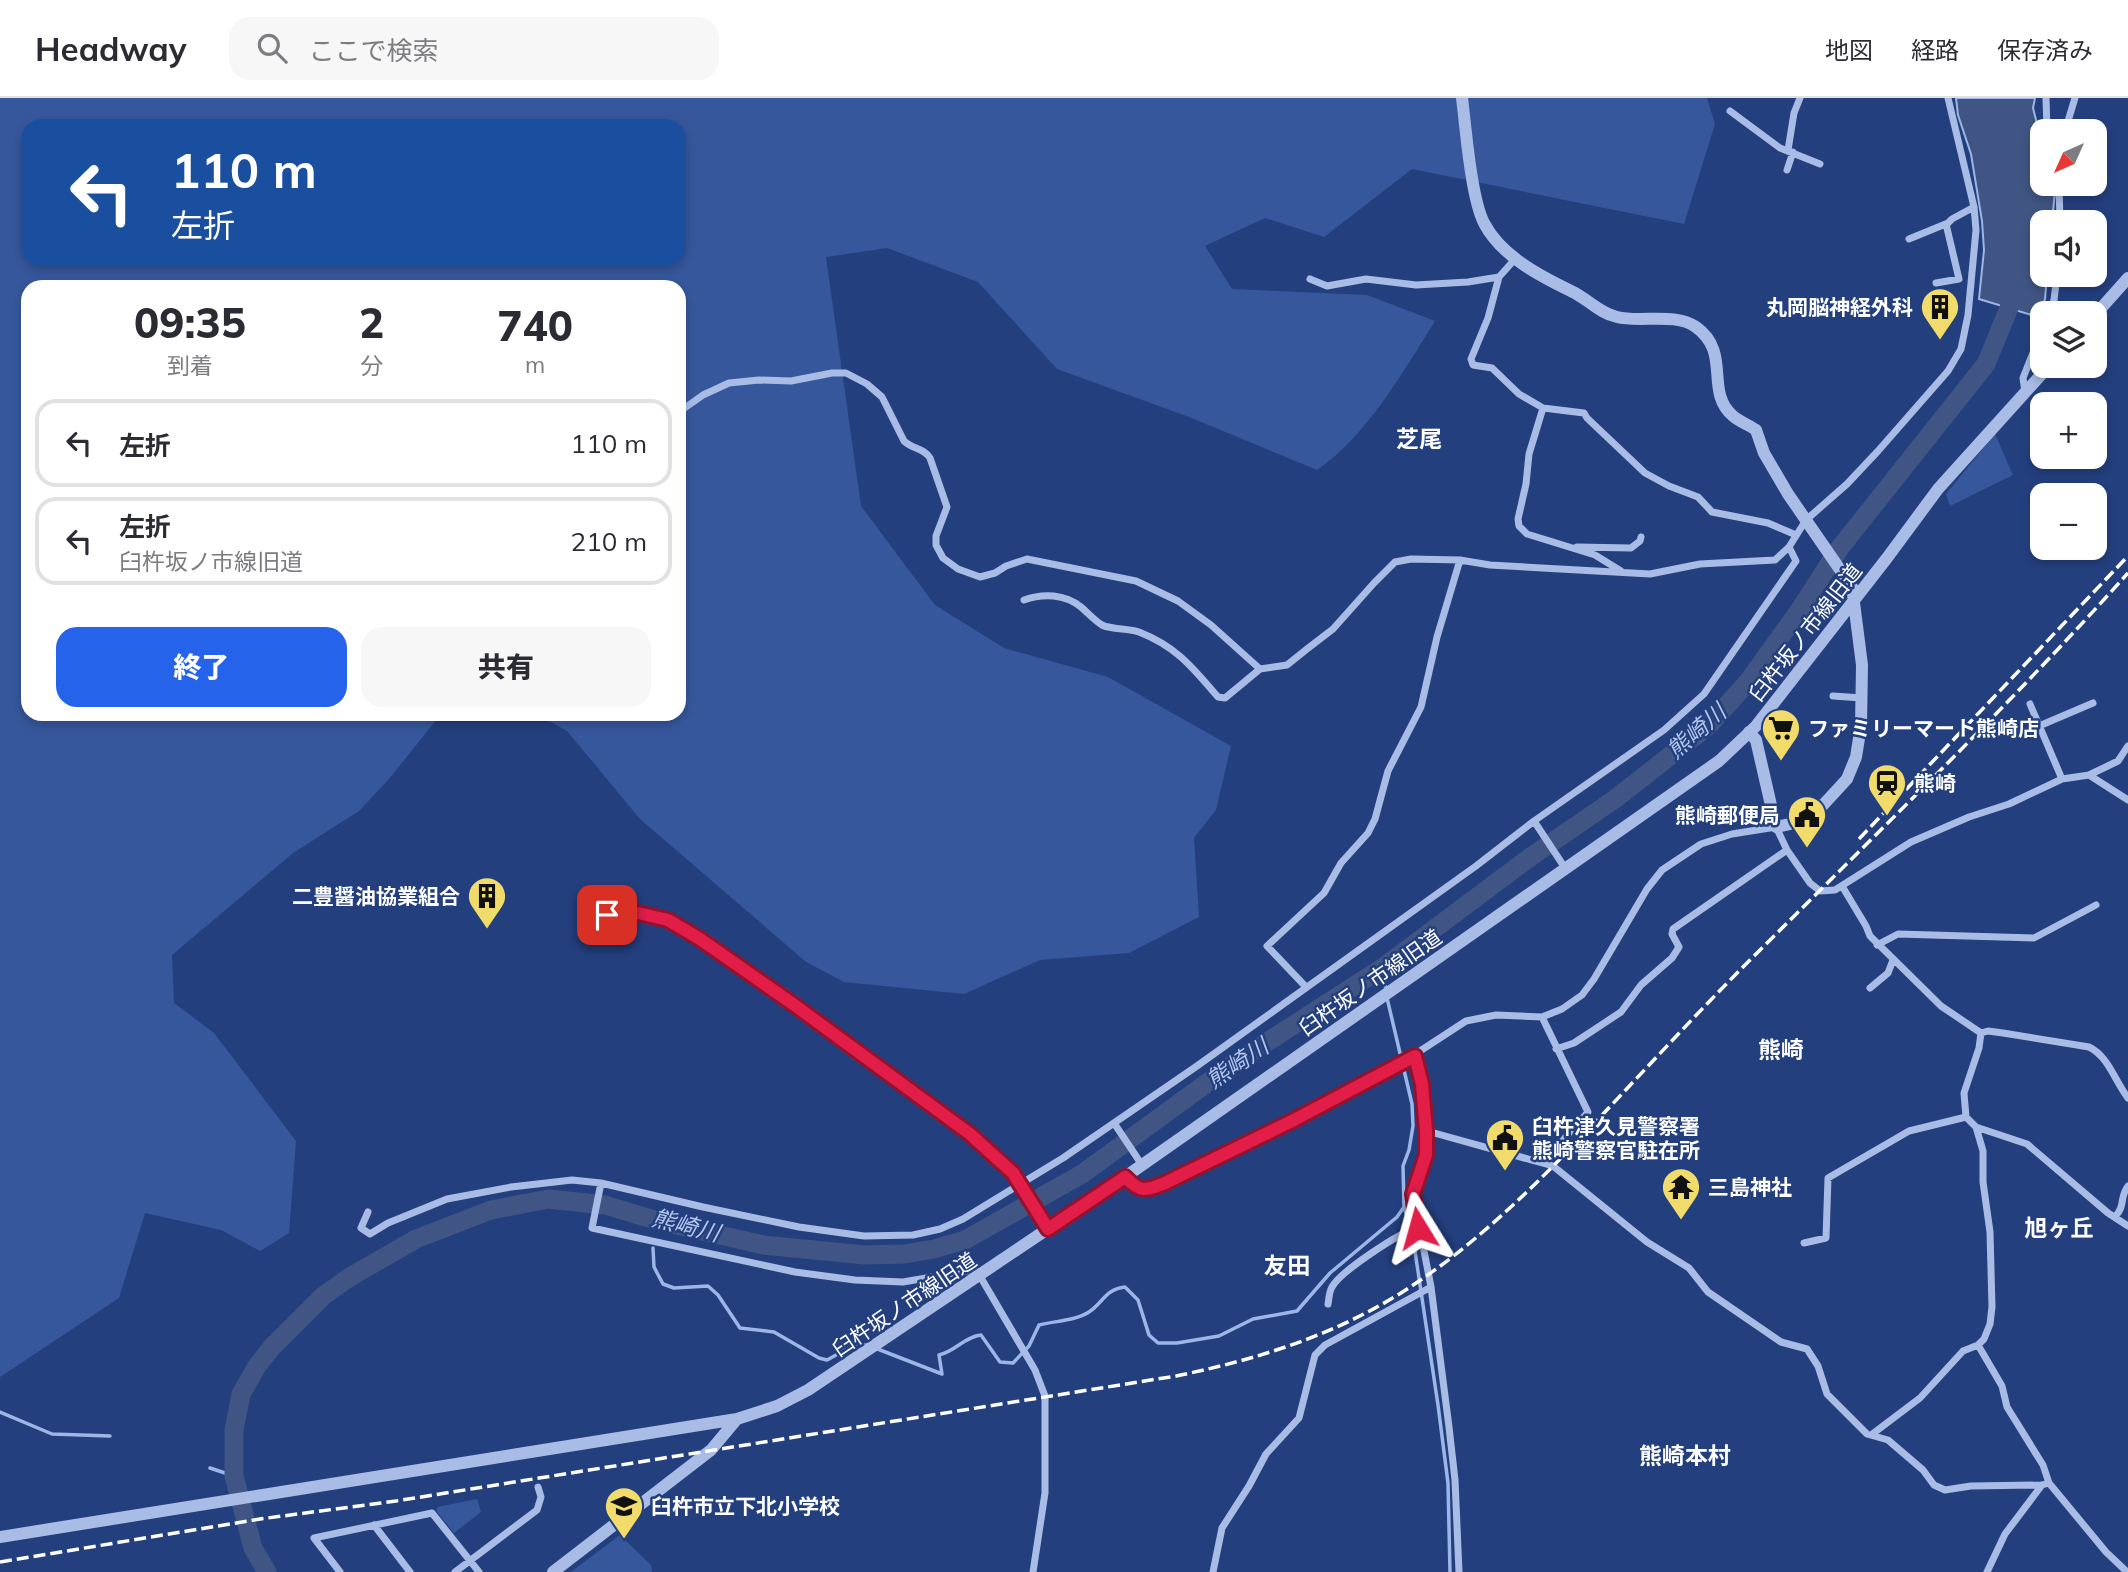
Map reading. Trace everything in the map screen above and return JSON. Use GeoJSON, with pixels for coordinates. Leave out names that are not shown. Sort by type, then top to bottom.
{"type":"FeatureCollection","features":[{"type":"Feature","properties":{"kind":"street"},"geometry":{"type":"LineString","coordinates":[[1125,1177],[1136,1188],[1143,1190],[1165,1183],[1394,1068],[1466,1021],[1496,1015],[1542,1017],[1562,1009],[1582,995],[1608,958],[1647,889],[1662,870],[1701,844],[1732,834],[1799,822],[1808,817],[1847,779],[1856,757],[1862,665],[1853,593],[1764,453],[1756,430],[1734,416],[1725,406],[1718,387],[1714,347],[1693,325],[1677,320],[1616,317],[1596,308],[1578,295],[1544,278],[1516,258],[1492,235],[1481,215],[1462,98]]}},
{"type":"Feature","properties":{"kind":"street"},"geometry":{"type":"LineString","coordinates":[[1787,170],[1794,113],[1801,98]]}},
{"type":"Feature","properties":{"kind":"street"},"geometry":{"type":"LineString","coordinates":[[1024,600],[1037,596],[1062,597],[1073,601],[1103,625],[1127,628],[1161,641],[1179,653],[1218,696],[1225,698],[1259,669],[1287,665],[1333,629],[1395,562],[1411,559],[1460,560],[1490,565],[1650,574],[1700,564],[1775,560],[1789,547],[1805,520],[1863,468],[1948,371],[1961,349],[1976,246],[1974,208],[1948,98]]}},
{"type":"Feature","properties":{"kind":"street"},"geometry":{"type":"LineString","coordinates":[[2046,98],[2047,119]]}},
{"type":"Feature","properties":{"kind":"street"},"geometry":{"type":"LineString","coordinates":[[2068,119],[2075,98]]}},
{"type":"Feature","properties":{"kind":"street"},"geometry":{"type":"LineString","coordinates":[[1730,111],[1780,148],[1821,164]]}},
{"type":"Feature","properties":{"kind":"street"},"geometry":{"type":"LineString","coordinates":[[1909,239],[1946,224],[1974,208]]}},
{"type":"Feature","properties":{"kind":"street"},"geometry":{"type":"LineString","coordinates":[[1936,283],[1959,279],[1946,224]]}},
{"type":"Feature","properties":{"kind":"street"},"geometry":{"type":"LineString","coordinates":[[1516,258],[1499,276],[1488,318],[1471,362],[1473,365],[1492,368],[1519,394],[1543,408],[1584,413],[1639,468],[1669,486],[1698,497],[1715,513],[1768,523],[1796,535]]}},
{"type":"Feature","properties":{"kind":"street"},"geometry":{"type":"LineString","coordinates":[[1310,279],[1327,286],[1366,279],[1416,285],[1468,282],[1499,276]]}},
{"type":"Feature","properties":{"kind":"street"},"geometry":{"type":"LineString","coordinates":[[2107,302],[2128,278]]}},
{"type":"Feature","properties":{"kind":"street"},"geometry":{"type":"LineString","coordinates":[[2025,393],[2023,378],[2030,360]]}},
{"type":"Feature","properties":{"kind":"street"},"geometry":{"type":"LineString","coordinates":[[686,407],[703,395],[729,383],[791,380],[832,373],[846,373],[857,378],[882,397],[904,441],[909,446],[927,453],[930,458],[947,507],[936,536],[936,545],[943,558],[958,569],[980,577],[1027,559],[1136,582],[1178,601],[1211,625],[1259,669]]}},
{"type":"Feature","properties":{"kind":"street","name":"臼杵坂ノ市線旧道"},"geometry":{"type":"LineString","coordinates":[[553,1572],[711,1450],[737,1419],[794,1398],[886,1339],[981,1275],[1046,1225],[1125,1177],[1140,1161],[1375,1002],[1563,866],[1719,761],[1749,732],[1853,593],[1938,489],[2038,378]]}},
{"type":"Feature","properties":{"kind":"street"},"geometry":{"type":"LineString","coordinates":[[1543,408],[1528,454],[1527,484],[1518,519],[1519,526],[1527,534],[1604,559],[1622,572]]}},
{"type":"Feature","properties":{"kind":"street"},"geometry":{"type":"LineString","coordinates":[[1572,547],[1631,548],[1641,537]]}},
{"type":"Feature","properties":{"kind":"street"},"geometry":{"type":"LineString","coordinates":[[368,1212],[361,1228],[370,1234],[447,1199],[551,1181],[601,1184],[799,1227],[881,1237],[913,1235],[951,1224],[1115,1124],[1664,730],[1696,704],[1723,669],[1796,561],[1789,547]]}},
{"type":"Feature","properties":{"kind":"street"},"geometry":{"type":"LineString","coordinates":[[1306,988],[1267,946],[1324,893],[1341,863],[1368,833],[1388,771],[1420,707],[1460,560]]}},
{"type":"Feature","properties":{"kind":"street"},"geometry":{"type":"LineString","coordinates":[[1833,696],[1859,698]]}},
{"type":"Feature","properties":{"kind":"street"},"geometry":{"type":"LineString","coordinates":[[2039,726],[2093,703]]}},
{"type":"Feature","properties":{"kind":"street"},"geometry":{"type":"LineString","coordinates":[[2030,704],[2062,779]]}},
{"type":"Feature","properties":{"kind":"street"},"geometry":{"type":"LineString","coordinates":[[1749,732],[1756,740],[1776,827],[1787,850],[1814,887],[1826,892],[1842,886],[1911,842],[1969,817],[2010,804],[2062,779],[2089,775],[2118,761],[2128,746]]}},
{"type":"Feature","properties":{"kind":"street"},"geometry":{"type":"LineString","coordinates":[[2089,775],[2128,800]]}},
{"type":"Feature","properties":{"kind":"street"},"geometry":{"type":"LineString","coordinates":[[1535,822],[1563,866]]}},
{"type":"Feature","properties":{"kind":"street"},"geometry":{"type":"LineString","coordinates":[[1556,1049],[1574,1043],[1621,1012],[1641,985],[1672,958],[1679,947],[1672,934],[1673,929],[1787,850]]}},
{"type":"Feature","properties":{"kind":"street"},"geometry":{"type":"LineString","coordinates":[[1842,886],[1877,945],[1941,1006],[1981,1033],[1996,1032],[2089,1047],[2107,1062],[2128,1098]]}},
{"type":"Feature","properties":{"kind":"street"},"geometry":{"type":"LineString","coordinates":[[1877,945],[1898,934],[2034,937],[2096,905]]}},
{"type":"Feature","properties":{"kind":"street"},"geometry":{"type":"LineString","coordinates":[[607,915],[638,913],[668,920],[700,939],[970,1134],[1013,1173],[1046,1225]]}},
{"type":"Feature","properties":{"kind":"street"},"geometry":{"type":"LineString","coordinates":[[1870,988],[1888,973],[1893,960]]}},
{"type":"Feature","properties":{"kind":"street"},"geometry":{"type":"LineString","coordinates":[[1537,1160],[1553,1151],[1588,1112],[1542,1017]]}},
{"type":"Feature","properties":{"kind":"street"},"geometry":{"type":"LineString","coordinates":[[1981,1033],[1979,1048],[1964,1093],[1966,1117],[1976,1127],[2027,1144],[2128,1226]]}},
{"type":"Feature","properties":{"kind":"street"},"geometry":{"type":"LineString","coordinates":[[1413,1057],[1422,1084],[1426,1131],[1426,1155],[1413,1194],[1414,1229],[1429,1288],[1455,1480],[1459,1572]]}},
{"type":"Feature","properties":{"kind":"street"},"geometry":{"type":"LineString","coordinates":[[1804,1243],[1826,1238],[1828,1178],[1909,1131],[1966,1117]]}},
{"type":"Feature","properties":{"kind":"street"},"geometry":{"type":"LineString","coordinates":[[1115,1124],[1140,1161]]}},
{"type":"Feature","properties":{"kind":"street"},"geometry":{"type":"LineString","coordinates":[[1871,1435],[1920,1398],[1963,1351],[1978,1345],[1984,1339],[1990,1324],[1990,1232],[1983,1182],[1983,1151],[1976,1127]]}},
{"type":"Feature","properties":{"kind":"street"},"geometry":{"type":"LineString","coordinates":[[1426,1131],[1553,1166],[1647,1242],[1689,1268],[1708,1292],[1781,1342],[1807,1349],[1818,1366],[1828,1394],[1867,1434],[1888,1440],[1923,1470],[1934,1485],[1945,1490],[1971,1486],[2045,1484]]}},
{"type":"Feature","properties":{"kind":"street"},"geometry":{"type":"LineString","coordinates":[[601,1184],[592,1228],[795,1272],[855,1280],[903,1282],[974,1270],[981,1275],[1027,1357],[1045,1396],[1045,1493],[1033,1572]]}},
{"type":"Feature","properties":{"kind":"street"},"geometry":{"type":"LineString","coordinates":[[2115,1217],[2122,1210],[2124,1192],[2128,1186]]}},
{"type":"Feature","properties":{"kind":"street"},"geometry":{"type":"LineString","coordinates":[[1328,1304],[1331,1288],[1343,1276],[1390,1241],[1414,1229]]}},
{"type":"Feature","properties":{"kind":"street"},"geometry":{"type":"LineString","coordinates":[[1213,1572],[1222,1528],[1265,1454],[1299,1418],[1315,1355],[1325,1345],[1429,1288]]}},
{"type":"Feature","properties":{"kind":"street"},"geometry":{"type":"LineString","coordinates":[[1978,1345],[2002,1386],[2007,1407],[2043,1465],[2045,1484],[2127,1572]]}},
{"type":"Feature","properties":{"kind":"street"},"geometry":{"type":"LineString","coordinates":[[0,1537],[737,1419]]}},
{"type":"Feature","properties":{"kind":"street"},"geometry":{"type":"LineString","coordinates":[[1987,1572],[2005,1534],[2045,1484]]}},
{"type":"Feature","properties":{"kind":"street"},"geometry":{"type":"LineString","coordinates":[[455,1572],[537,1510],[541,1497],[538,1487]]}},
{"type":"Feature","properties":{"kind":"street"},"geometry":{"type":"LineString","coordinates":[[340,1572],[314,1538],[432,1513],[479,1572]]}},
{"type":"Feature","properties":{"kind":"street"},"geometry":{"type":"LineString","coordinates":[[374,1525],[410,1572]]}},
{"type":"Feature","properties":{"kind":"shaded area"},"geometry":{"type":"Polygon","coordinates":[[[0,98],[1707,98],[1715,124],[1684,224],[1412,169],[1324,237],[1265,218],[1205,246],[1232,289],[1367,295],[1435,321],[1397,382],[1368,421],[1352,440],[1317,470],[1189,417],[1057,369],[978,282],[887,248],[826,257],[861,506],[935,605],[1004,648],[1108,677],[1231,746],[1216,810],[1194,838],[1199,917],[1129,953],[1040,960],[964,994],[844,982],[806,962],[640,819],[567,731],[549,721],[686,721],[686,280],[21,280],[21,721],[435,721],[389,779],[359,811],[293,853],[172,955],[174,1003],[214,1033],[296,1141],[289,1233],[260,1251],[221,1230],[145,1213],[119,1298],[0,1377],[0,98]]]}},
{"type":"Feature","properties":{"kind":"shaded area"},"geometry":{"type":"Polygon","coordinates":[[[1956,98],[2035,98],[2033,108],[2036,119],[2030,119],[2030,196],[2055,196],[2053,210],[2030,210],[2030,287],[2046,287],[2044,301],[2030,301],[2030,315],[1979,299],[1984,250],[1982,221],[1971,154],[1958,115],[1956,98]]]}},
{"type":"Feature","properties":{"kind":"shaded area"},"geometry":{"type":"Polygon","coordinates":[[[1995,434],[2013,475],[1950,506],[1946,494],[1995,434]]]}},
{"type":"Feature","properties":{"kind":"shaded area"},"geometry":{"type":"Polygon","coordinates":[[[477,1499],[481,1512],[454,1533],[437,1512],[437,1507],[477,1499]]]}},
{"type":"Feature","properties":{"kind":"shaded area","name":"臼杵市立下北小学校"},"geometry":{"type":"Polygon","coordinates":[[[620,1535],[651,1565],[652,1572],[571,1572],[620,1535]]]}},
{"type":"Feature","properties":{"kind":"waterway","name":"熊崎川"},"geometry":{"type":"LineString","coordinates":[[267,1572],[253,1548],[234,1476],[234,1430],[241,1394],[272,1347],[323,1296],[416,1239],[491,1210],[548,1199],[605,1205],[655,1220],[763,1245],[865,1255],[904,1254],[965,1240],[1082,1174],[1233,1064],[1382,968],[1529,858],[1615,799],[1708,726],[1747,683],[1799,611],[1839,549],[1986,364],[2009,308],[2015,282]]}},
{"type":"Feature","properties":{"kind":"waterway"},"geometry":{"type":"LineString","coordinates":[[1382,968],[1386,990]]}},
{"type":"Feature","properties":{"kind":"waterway"},"geometry":{"type":"LineString","coordinates":[[1387,998],[1412,1104],[1413,1126],[1403,1166],[1404,1207],[1413,1238],[1448,1483],[1450,1572]]}},
{"type":"Feature","properties":{"kind":"waterway"},"geometry":{"type":"LineString","coordinates":[[875,1348],[942,1374],[939,1355],[981,1335],[1000,1362],[1013,1363],[1029,1346],[1039,1325],[1083,1315],[1108,1294],[1125,1287],[1138,1300],[1149,1335],[1158,1343],[1177,1343],[1219,1336],[1253,1319],[1297,1311],[1330,1273],[1397,1217],[1404,1207]]}},
{"type":"Feature","properties":{"kind":"waterway"},"geometry":{"type":"LineString","coordinates":[[653,1248],[654,1267],[663,1284],[674,1288],[708,1286],[718,1295],[740,1328],[774,1332],[827,1360],[858,1343],[868,1346]]}},
{"type":"Feature","properties":{"kind":"waterway"},"geometry":{"type":"LineString","coordinates":[[0,1412],[52,1434],[110,1436]]}},
{"type":"Feature","properties":{"kind":"waterway"},"geometry":{"type":"LineString","coordinates":[[210,1468],[234,1476]]}},
{"type":"Feature","properties":{"kind":"railway"},"geometry":{"type":"LineString","coordinates":[[1859,839],[2128,556]]}},
{"type":"Feature","properties":{"kind":"railway"},"geometry":{"type":"LineString","coordinates":[[0,1562],[1176,1376],[1264,1354],[1348,1322],[1427,1276],[1523,1196],[1729,981],[1989,721],[2128,573]]}},
{"type":"Feature","properties":{"kind":"place","name":"丸岡脳神経外科"},"geometry":{"type":"Point","coordinates":[1940,341]}},
{"type":"Feature","properties":{"kind":"place","name":"ファミリーマート熊崎店"},"geometry":{"type":"Point","coordinates":[1781,762]}},
{"type":"Feature","properties":{"kind":"place","name":"熊崎"},"geometry":{"type":"Point","coordinates":[1887,817]}},
{"type":"Feature","properties":{"kind":"place","name":"熊崎郵便局"},"geometry":{"type":"Point","coordinates":[1807,849]}},
{"type":"Feature","properties":{"kind":"place","name":"二豊醤油協業組合"},"geometry":{"type":"Point","coordinates":[487,930]}},
{"type":"Feature","properties":{"kind":"place","name":"臼杵津久見警察署 熊崎警察官駐在所"},"geometry":{"type":"Point","coordinates":[1505,1172]}},
{"type":"Feature","properties":{"kind":"place","name":"三島神社"},"geometry":{"type":"Point","coordinates":[1681,1221]}},
{"type":"Feature","properties":{"kind":"place","name":"臼杵市立下北小学校"},"geometry":{"type":"Point","coordinates":[624,1540]}},
{"type":"Feature","properties":{"kind":"district","name":"芝尾"},"geometry":{"type":"Point","coordinates":[1419,438]}},
{"type":"Feature","properties":{"kind":"district","name":"熊崎"},"geometry":{"type":"Point","coordinates":[1781,1049]}},
{"type":"Feature","properties":{"kind":"district","name":"旭ヶ丘"},"geometry":{"type":"Point","coordinates":[2059,1227]}},
{"type":"Feature","properties":{"kind":"district","name":"友田"},"geometry":{"type":"Point","coordinates":[1287,1265]}},
{"type":"Feature","properties":{"kind":"district","name":"熊崎本村"},"geometry":{"type":"Point","coordinates":[1685,1455]}},
{"type":"Feature","properties":{"kind":"route"},"geometry":{"type":"LineString","coordinates":[[607,915],[638,913],[668,920],[793,1004],[970,1134],[1013,1173],[1048,1229],[1125,1177],[1139,1190],[1165,1183],[1294,1120],[1415,1056],[1422,1084],[1426,1131],[1426,1155],[1413,1194],[1418,1228]]}}]}
